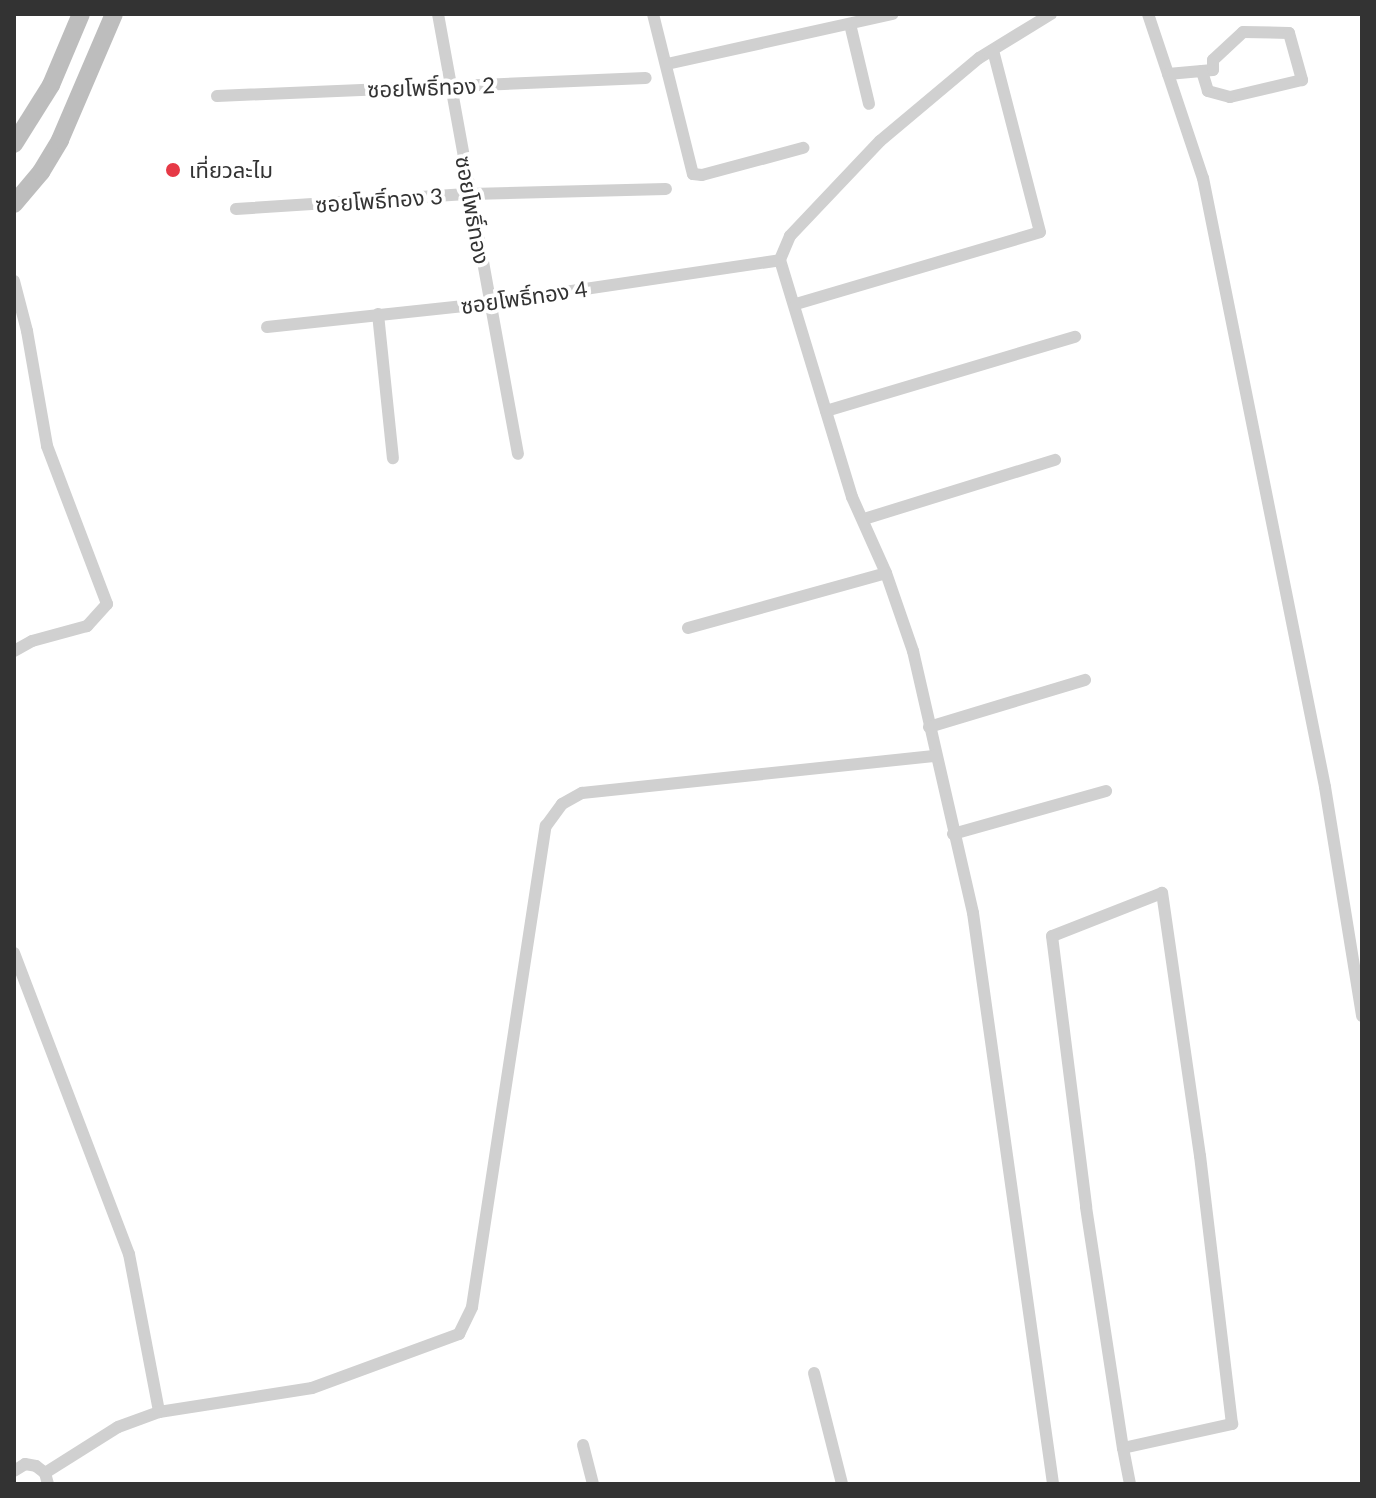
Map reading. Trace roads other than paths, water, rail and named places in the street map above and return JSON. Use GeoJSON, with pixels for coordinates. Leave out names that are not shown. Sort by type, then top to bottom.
{"type":"FeatureCollection","features":[{"type":"Feature","properties":{"kind":"main road"},"geometry":{"type":"LineString","coordinates":[[14,144],[51,85],[81,14]]}},
{"type":"Feature","properties":{"kind":"main road"},"geometry":{"type":"LineString","coordinates":[[14,204],[41,172],[60,140],[114,14]]}},
{"type":"Feature","properties":{"kind":"street","name":"ซอยโพธิ์ทอง"},"geometry":{"type":"LineString","coordinates":[[438,14],[518,454]]}},
{"type":"Feature","properties":{"kind":"street"},"geometry":{"type":"LineString","coordinates":[[653,14],[693,174],[702,175],[803,148]]}},
{"type":"Feature","properties":{"kind":"street"},"geometry":{"type":"LineString","coordinates":[[667,64],[893,14]]}},
{"type":"Feature","properties":{"kind":"street"},"geometry":{"type":"LineString","coordinates":[[1051,14],[993,50],[880,141],[790,236],[780,260],[796,304],[852,497],[886,573],[913,651],[973,913],[1053,1484]]}},
{"type":"Feature","properties":{"kind":"street"},"geometry":{"type":"LineString","coordinates":[[1148,14],[1203,178],[1325,787],[1362,1016]]}},
{"type":"Feature","properties":{"kind":"street"},"geometry":{"type":"LineString","coordinates":[[850,24],[869,104]]}},
{"type":"Feature","properties":{"kind":"street"},"geometry":{"type":"LineString","coordinates":[[1168,74],[1213,70],[1213,60],[1243,32],[1289,33],[1302,80],[1230,97],[1208,91],[1202,71]]}},
{"type":"Feature","properties":{"kind":"street"},"geometry":{"type":"LineString","coordinates":[[796,304],[1040,232],[993,50]]}},
{"type":"Feature","properties":{"kind":"street","name":"ซอยโพธิ์ทอง 2"},"geometry":{"type":"LineString","coordinates":[[217,96],[646,78]]}},
{"type":"Feature","properties":{"kind":"street","name":"ซอยโพธิ์ทอง 3"},"geometry":{"type":"LineString","coordinates":[[236,209],[471,194],[666,189]]}},
{"type":"Feature","properties":{"kind":"street","name":"ซอยโพธิ์ทอง 4"},"geometry":{"type":"LineString","coordinates":[[267,327],[490,303],[780,260]]}},
{"type":"Feature","properties":{"kind":"street"},"geometry":{"type":"LineString","coordinates":[[14,281],[27,331],[47,446],[107,604],[87,626],[32,641],[14,651]]}},
{"type":"Feature","properties":{"kind":"street"},"geometry":{"type":"LineString","coordinates":[[378,314],[393,458]]}},
{"type":"Feature","properties":{"kind":"street"},"geometry":{"type":"LineString","coordinates":[[826,411],[1075,337]]}},
{"type":"Feature","properties":{"kind":"street"},"geometry":{"type":"LineString","coordinates":[[864,519],[1055,460]]}},
{"type":"Feature","properties":{"kind":"street"},"geometry":{"type":"LineString","coordinates":[[688,628],[886,573]]}},
{"type":"Feature","properties":{"kind":"street"},"geometry":{"type":"LineString","coordinates":[[929,727],[1085,680]]}},
{"type":"Feature","properties":{"kind":"street"},"geometry":{"type":"LineString","coordinates":[[16,1465],[31,1464],[46,1478],[118,1427],[159,1412],[312,1388],[459,1334],[472,1307],[546,826],[562,804],[582,793],[936,756]]}},
{"type":"Feature","properties":{"kind":"street"},"geometry":{"type":"LineString","coordinates":[[953,834],[1106,791]]}},
{"type":"Feature","properties":{"kind":"street"},"geometry":{"type":"LineString","coordinates":[[1123,1448],[1232,1424],[1200,1156],[1162,893],[1052,936],[1086,1207],[1123,1448],[1130,1484]]}},
{"type":"Feature","properties":{"kind":"street"},"geometry":{"type":"LineString","coordinates":[[14,953],[129,1254],[159,1412]]}},
{"type":"Feature","properties":{"kind":"street"},"geometry":{"type":"LineString","coordinates":[[814,1373],[842,1484]]}},
{"type":"Feature","properties":{"kind":"street"},"geometry":{"type":"LineString","coordinates":[[583,1445],[593,1484]]}},
{"type":"Feature","properties":{"kind":"place","name":"เที่ยวละไม"},"geometry":{"type":"Point","coordinates":[173,170]}}]}
